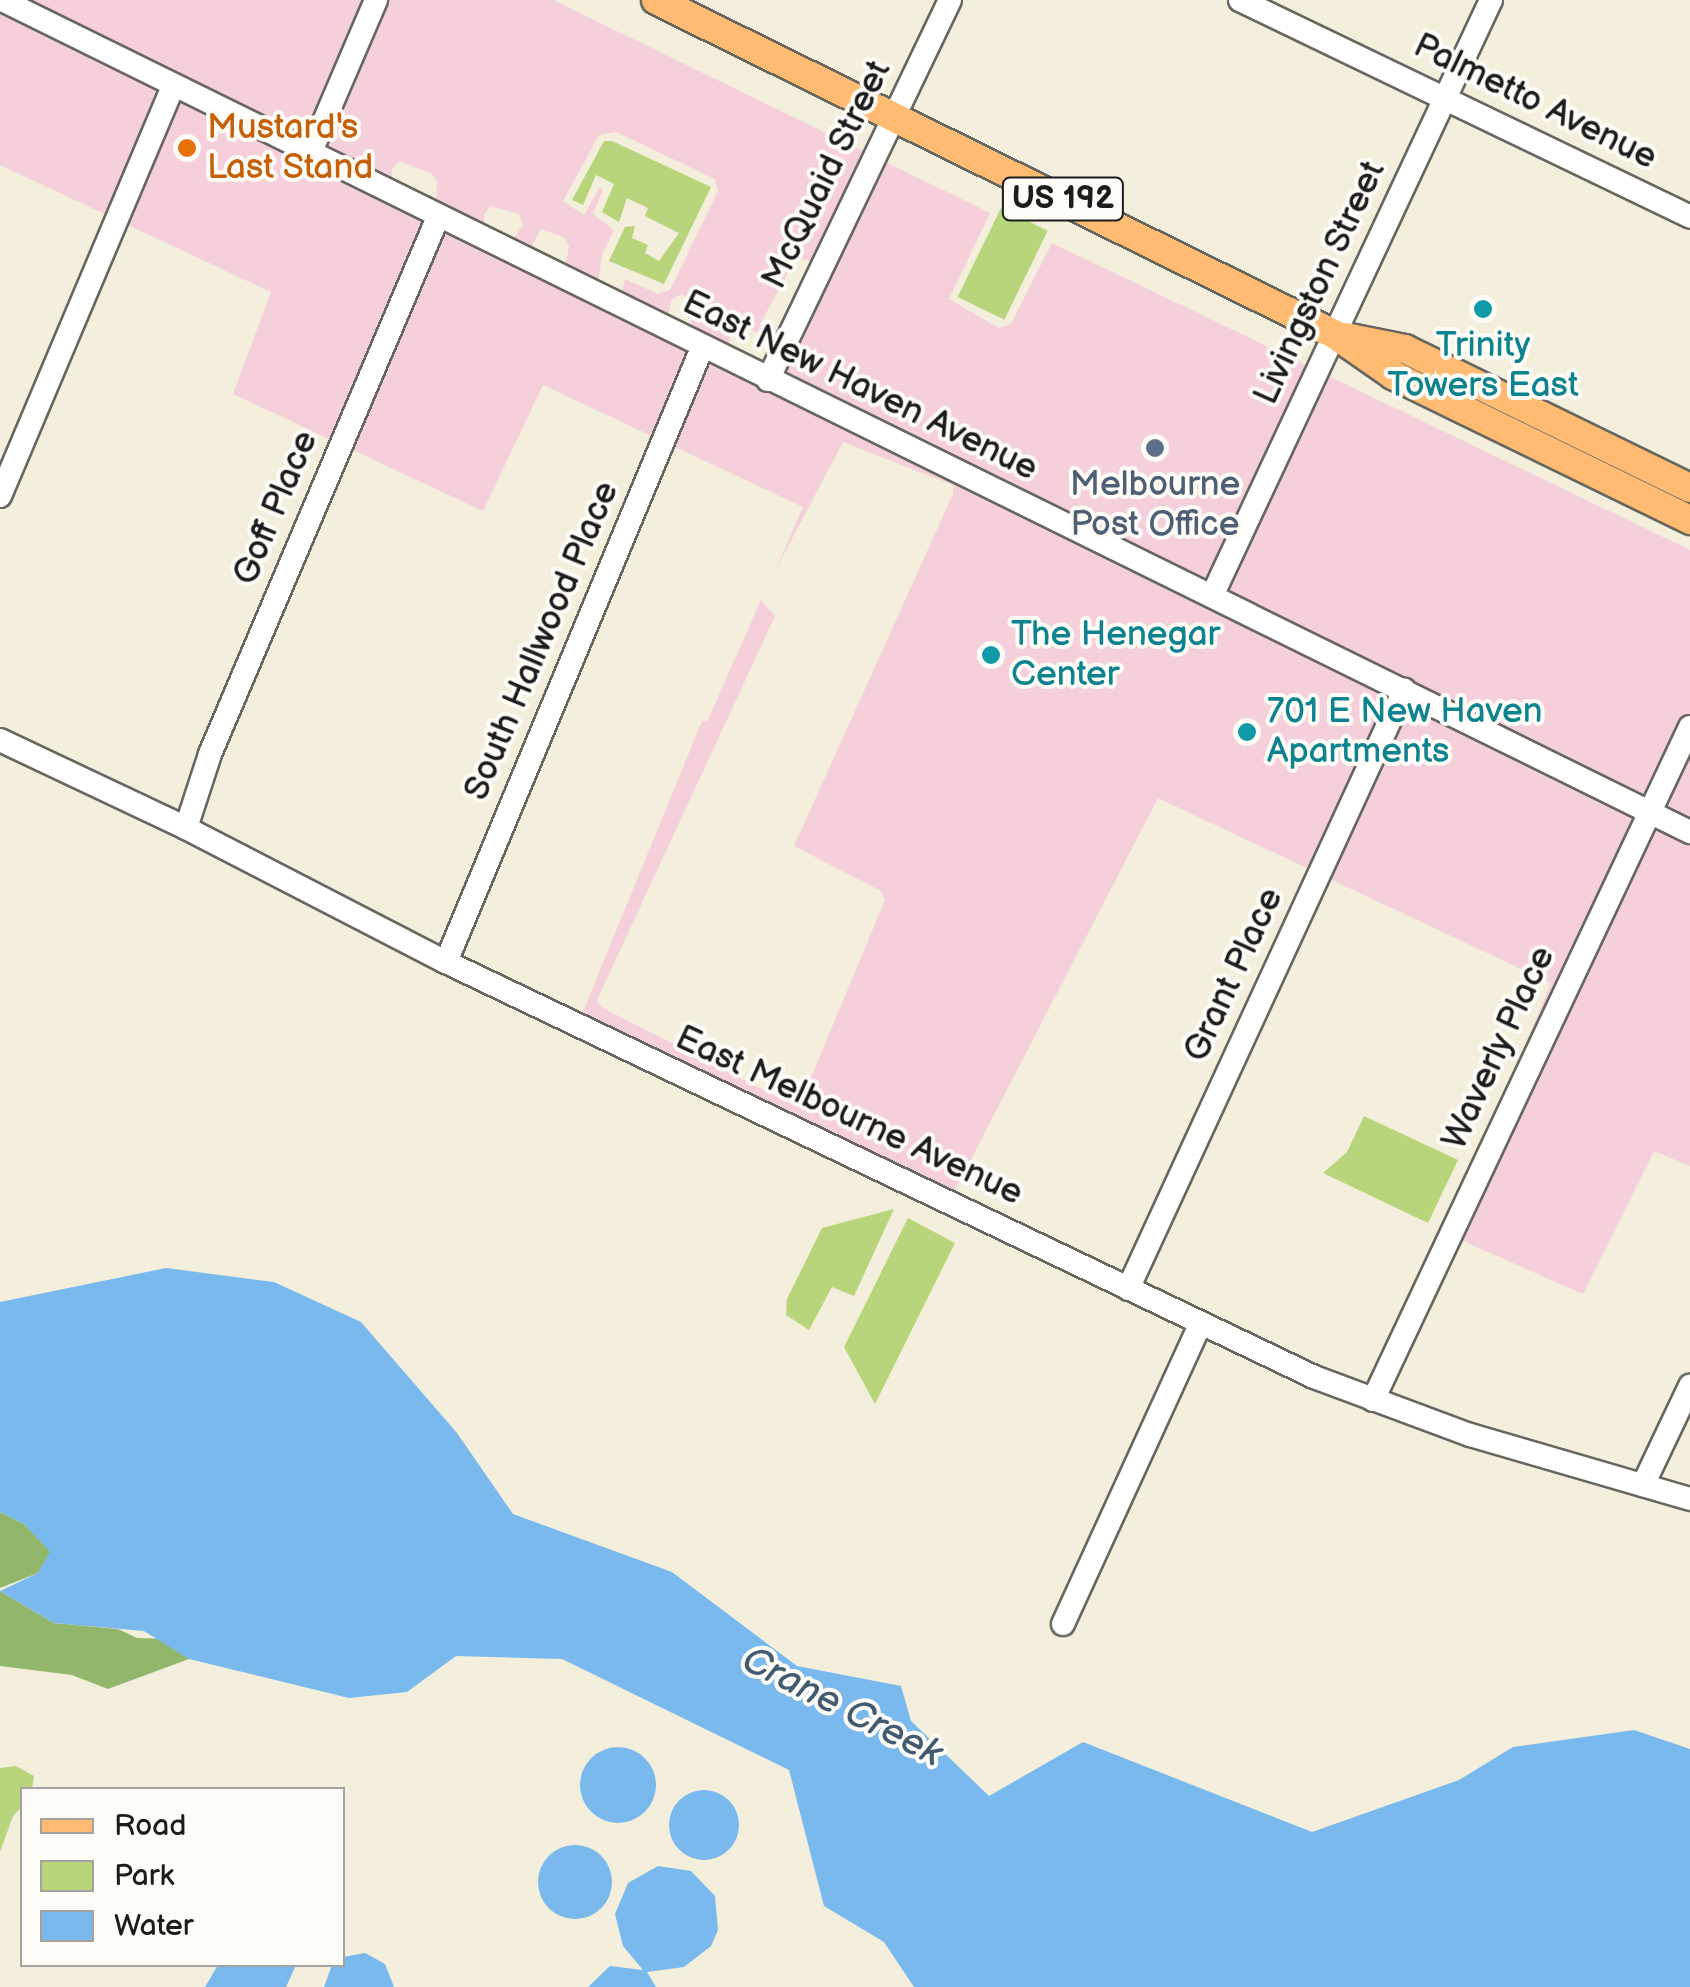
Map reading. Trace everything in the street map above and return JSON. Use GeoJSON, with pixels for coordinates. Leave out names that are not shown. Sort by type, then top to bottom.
{"type":"FeatureCollection","features":[{"type":"Feature","properties":{"kind":"main road","name":"US 192"},"geometry":{"type":"LineString","coordinates":[[656,0],[1334,334],[1393,375],[1690,520]]}},
{"type":"Feature","properties":{"kind":"main road","name":"US 192"},"geometry":{"type":"LineString","coordinates":[[1334,334],[1405,349],[1690,488]]}},
{"type":"Feature","properties":{"kind":"street","name":"East New Haven Avenue"},"geometry":{"type":"LineString","coordinates":[[2,0],[1690,832]]}},
{"type":"Feature","properties":{"kind":"street"},"geometry":{"type":"LineString","coordinates":[[310,154],[376,0]]}},
{"type":"Feature","properties":{"kind":"street","name":"McQuaid Street"},"geometry":{"type":"LineString","coordinates":[[768,380],[950,0]]}},
{"type":"Feature","properties":{"kind":"street","name":"Palmetto Avenue"},"geometry":{"type":"LineString","coordinates":[[1240,0],[1690,217]]}},
{"type":"Feature","properties":{"kind":"street","name":"Livingston Street"},"geometry":{"type":"LineString","coordinates":[[1212,596],[1491,0]]}},
{"type":"Feature","properties":{"kind":"street"},"geometry":{"type":"LineString","coordinates":[[0,496],[174,86]]}},
{"type":"Feature","properties":{"kind":"street","name":"Goff Place"},"geometry":{"type":"LineString","coordinates":[[186,828],[210,754],[438,217]]}},
{"type":"Feature","properties":{"kind":"street","name":"South Hallwood Place"},"geometry":{"type":"LineString","coordinates":[[446,962],[702,348]]}},
{"type":"Feature","properties":{"kind":"street","name":"Grant Place"},"geometry":{"type":"LineString","coordinates":[[1128,1289],[1404,690]]}},
{"type":"Feature","properties":{"kind":"street","name":"Waverly Place"},"geometry":{"type":"LineString","coordinates":[[1373,1400],[1690,727]]}},
{"type":"Feature","properties":{"kind":"street","name":"East Melbourne Avenue"},"geometry":{"type":"LineString","coordinates":[[0,740],[186,828],[446,962],[1200,1323],[1373,1400],[1470,1435],[1690,1499]]}},
{"type":"Feature","properties":{"kind":"street"},"geometry":{"type":"LineString","coordinates":[[1063,1624],[1200,1323]]}},
{"type":"Feature","properties":{"kind":"street"},"geometry":{"type":"LineString","coordinates":[[1643,1485],[1690,1386]]}},
{"type":"Feature","properties":{"kind":"shaded area"},"geometry":{"type":"Polygon","coordinates":[[[26,0],[553,0],[990,213],[949,299],[999,328],[1011,324],[1052,243],[1690,550],[1690,820],[762,365],[814,261],[799,259],[793,264],[760,324],[766,336],[737,324],[730,331],[730,349],[690,330],[694,303],[682,294],[671,300],[668,319],[621,295],[625,279],[658,294],[670,290],[718,191],[715,179],[616,132],[599,135],[563,201],[584,215],[600,187],[603,189],[593,214],[614,230],[602,255],[598,284],[565,268],[569,246],[564,237],[541,229],[530,250],[512,241],[523,225],[519,214],[491,206],[484,214],[485,228],[436,204],[437,181],[432,174],[400,161],[392,168],[392,182],[26,0]]]}},
{"type":"Feature","properties":{"kind":"shaded area"},"geometry":{"type":"Polygon","coordinates":[[[0,12],[1690,844],[1690,1166],[1654,1151],[1583,1294],[1447,1234],[1551,983],[1158,798],[954,1192],[582,1014],[702,721],[707,722],[761,600],[775,616],[597,1000],[601,1007],[793,1105],[802,1099],[885,900],[881,891],[794,846],[953,494],[953,485],[843,442],[775,571],[803,507],[543,385],[483,511],[233,394],[271,292],[0,165],[0,12]]]}},
{"type":"Feature","properties":{"kind":"green space"},"geometry":{"type":"Polygon","coordinates":[[[604,141],[612,141],[711,187],[664,284],[609,261],[625,227],[635,226],[632,238],[648,245],[645,253],[659,261],[679,233],[645,216],[648,208],[627,198],[619,222],[602,212],[614,184],[596,175],[583,205],[572,200],[604,141]]]}},
{"type":"Feature","properties":{"kind":"green space"},"geometry":{"type":"Polygon","coordinates":[[[1001,208],[1048,231],[1004,320],[958,297],[1001,208]]]}},
{"type":"Feature","properties":{"kind":"green space"},"geometry":{"type":"Polygon","coordinates":[[[1364,1116],[1458,1160],[1428,1223],[1323,1173],[1347,1152],[1364,1116]]]}},
{"type":"Feature","properties":{"kind":"green space"},"geometry":{"type":"Polygon","coordinates":[[[894,1209],[854,1296],[832,1287],[809,1330],[786,1315],[787,1299],[822,1228],[894,1209]]]}},
{"type":"Feature","properties":{"kind":"green space"},"geometry":{"type":"Polygon","coordinates":[[[908,1218],[955,1243],[875,1404],[844,1347],[908,1218]]]}},
{"type":"Feature","properties":{"kind":"green space"},"geometry":{"type":"Polygon","coordinates":[[[0,1512],[24,1524],[51,1552],[38,1573],[0,1588],[0,1512]]]}},
{"type":"Feature","properties":{"kind":"green space"},"geometry":{"type":"Polygon","coordinates":[[[0,1591],[54,1623],[118,1629],[137,1638],[171,1639],[193,1646],[189,1659],[108,1689],[72,1675],[0,1666],[0,1591]]]}},
{"type":"Feature","properties":{"kind":"green space"},"geometry":{"type":"Polygon","coordinates":[[[16,1766],[34,1776],[32,1787],[20,1787],[20,1809],[13,1816],[0,1852],[0,1768],[16,1766]]]}},
{"type":"Feature","properties":{"kind":"water","name":"Crane Creek"},"geometry":{"type":"Polygon","coordinates":[[[166,1268],[274,1282],[361,1322],[457,1433],[513,1514],[672,1572],[797,1666],[901,1686],[911,1721],[989,1796],[1083,1742],[1312,1832],[1459,1780],[1513,1747],[1634,1730],[1690,1749],[1690,1987],[914,1987],[884,1942],[824,1906],[789,1770],[562,1659],[456,1656],[407,1692],[349,1698],[189,1659],[144,1631],[54,1623],[0,1591],[38,1573],[50,1552],[24,1524],[0,1512],[0,1302],[166,1268]]]}},
{"type":"Feature","properties":{"kind":"water"},"geometry":{"type":"Polygon","coordinates":[[[618,1747],[645,1758],[656,1785],[645,1812],[618,1823],[591,1812],[580,1785],[591,1758],[618,1747]]]}},
{"type":"Feature","properties":{"kind":"water"},"geometry":{"type":"Polygon","coordinates":[[[704,1790],[729,1800],[739,1825],[729,1850],[704,1860],[679,1850],[669,1825],[679,1800],[704,1790]]]}},
{"type":"Feature","properties":{"kind":"water"},"geometry":{"type":"Polygon","coordinates":[[[575,1845],[601,1856],[612,1882],[601,1908],[575,1919],[549,1908],[538,1882],[549,1856],[575,1845]]]}},
{"type":"Feature","properties":{"kind":"water"},"geometry":{"type":"Polygon","coordinates":[[[658,1866],[691,1871],[715,1896],[718,1930],[711,1946],[684,1967],[647,1972],[656,1987],[588,1987],[610,1966],[643,1970],[623,1946],[615,1914],[628,1883],[658,1866]]]}},
{"type":"Feature","properties":{"kind":"water"},"geometry":{"type":"Polygon","coordinates":[[[365,1953],[385,1964],[394,1987],[324,1987],[331,1967],[345,1967],[345,1957],[365,1953]]]}},
{"type":"Feature","properties":{"kind":"water"},"geometry":{"type":"Polygon","coordinates":[[[216,1967],[295,1967],[286,1987],[205,1987],[216,1967]]]}},
{"type":"Feature","properties":{"kind":"place","name":"Mustard's Last Stand"},"geometry":{"type":"Point","coordinates":[187,148]}},
{"type":"Feature","properties":{"kind":"place","name":"Trinity Towers East"},"geometry":{"type":"Point","coordinates":[1483,309]}},
{"type":"Feature","properties":{"kind":"place","name":"Melbourne Post Office"},"geometry":{"type":"Point","coordinates":[1155,448]}},
{"type":"Feature","properties":{"kind":"place","name":"The Henegar Center"},"geometry":{"type":"Point","coordinates":[991,655]}},
{"type":"Feature","properties":{"kind":"place","name":"701 E New Haven Apartments"},"geometry":{"type":"Point","coordinates":[1247,732]}}]}
